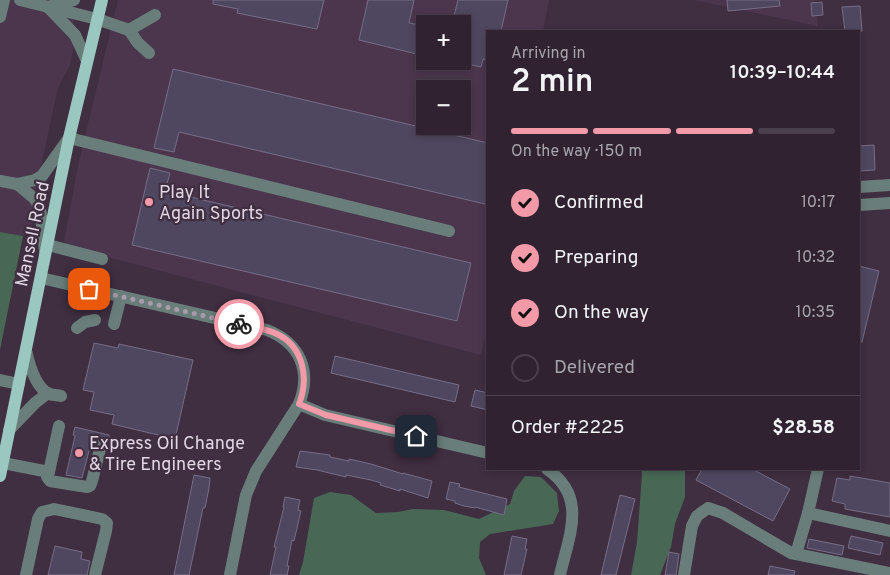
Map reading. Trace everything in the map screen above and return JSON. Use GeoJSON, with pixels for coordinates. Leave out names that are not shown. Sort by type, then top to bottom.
{"type":"FeatureCollection","features":[{"type":"Feature","properties":{"kind":"main road","name":"Mansell Road"},"geometry":{"type":"LineString","coordinates":[[1,469],[69,138],[102,0]]}},
{"type":"Feature","properties":{"kind":"street"},"geometry":{"type":"LineString","coordinates":[[0,17],[4,0]]}},
{"type":"Feature","properties":{"kind":"street"},"geometry":{"type":"LineString","coordinates":[[20,0],[97,19],[129,30],[138,43],[150,53]]}},
{"type":"Feature","properties":{"kind":"street"},"geometry":{"type":"LineString","coordinates":[[48,7],[74,0]]}},
{"type":"Feature","properties":{"kind":"street"},"geometry":{"type":"LineString","coordinates":[[48,7],[74,36],[87,61]]}},
{"type":"Feature","properties":{"kind":"street"},"geometry":{"type":"LineString","coordinates":[[129,30],[155,15]]}},
{"type":"Feature","properties":{"kind":"street"},"geometry":{"type":"LineString","coordinates":[[0,181],[17,184],[36,180],[42,176],[69,138],[449,231]]}},
{"type":"Feature","properties":{"kind":"street"},"geometry":{"type":"LineString","coordinates":[[17,184],[35,199],[40,208],[46,251],[102,259]]}},
{"type":"Feature","properties":{"kind":"street"},"geometry":{"type":"LineString","coordinates":[[890,185],[860,187],[861,205],[890,204]]}},
{"type":"Feature","properties":{"kind":"street"},"geometry":{"type":"LineString","coordinates":[[41,278],[266,330],[286,340],[293,347],[302,364],[305,384],[299,404],[256,471],[246,496],[230,575]]}},
{"type":"Feature","properties":{"kind":"street"},"geometry":{"type":"LineString","coordinates":[[114,324],[121,296]]}},
{"type":"Feature","properties":{"kind":"street"},"geometry":{"type":"LineString","coordinates":[[77,328],[85,322],[95,320]]}},
{"type":"Feature","properties":{"kind":"street"},"geometry":{"type":"LineString","coordinates":[[26,350],[31,370],[46,392],[61,396]]}},
{"type":"Feature","properties":{"kind":"street"},"geometry":{"type":"LineString","coordinates":[[0,380],[19,384]]}},
{"type":"Feature","properties":{"kind":"street"},"geometry":{"type":"LineString","coordinates":[[10,430],[46,392]]}},
{"type":"Feature","properties":{"kind":"street"},"geometry":{"type":"LineString","coordinates":[[299,404],[326,415],[486,453]]}},
{"type":"Feature","properties":{"kind":"street"},"geometry":{"type":"LineString","coordinates":[[60,426],[47,477],[50,481],[90,486],[101,445]]}},
{"type":"Feature","properties":{"kind":"street"},"geometry":{"type":"LineString","coordinates":[[1,469],[49,472]]}},
{"type":"Feature","properties":{"kind":"street"},"geometry":{"type":"LineString","coordinates":[[548,470],[564,483],[572,503],[573,515],[560,575]]}},
{"type":"Feature","properties":{"kind":"street"},"geometry":{"type":"LineString","coordinates":[[796,554],[818,470]]}},
{"type":"Feature","properties":{"kind":"street"},"geometry":{"type":"LineString","coordinates":[[684,575],[692,526],[697,516],[708,508],[723,513],[791,553],[890,573]]}},
{"type":"Feature","properties":{"kind":"street"},"geometry":{"type":"LineString","coordinates":[[26,575],[38,519],[42,512],[54,509],[102,519],[107,523],[95,575]]}},
{"type":"Feature","properties":{"kind":"street"},"geometry":{"type":"LineString","coordinates":[[808,513],[890,531]]}},
{"type":"Feature","properties":{"kind":"shaded area"},"geometry":{"type":"Polygon","coordinates":[[[0,0],[78,0],[71,36],[74,46],[70,65],[58,88],[33,202],[37,217],[23,236],[0,232],[0,0]]]}},
{"type":"Feature","properties":{"kind":"shaded area"},"geometry":{"type":"Polygon","coordinates":[[[118,0],[549,0],[543,30],[486,30],[486,332],[481,355],[66,246],[64,241],[79,161],[118,0]]]}},
{"type":"Feature","properties":{"kind":"shaded area"},"geometry":{"type":"Polygon","coordinates":[[[694,0],[815,0],[818,26],[817,26],[694,0]]]}},
{"type":"Feature","properties":{"kind":"green space"},"geometry":{"type":"Polygon","coordinates":[[[0,232],[23,236],[0,350],[0,232]]]}},
{"type":"Feature","properties":{"kind":"green space"},"geometry":{"type":"Polygon","coordinates":[[[641,470],[685,470],[685,497],[675,524],[671,547],[660,575],[631,575],[637,542],[641,470]]]}},
{"type":"Feature","properties":{"kind":"green space"},"geometry":{"type":"Polygon","coordinates":[[[525,476],[541,477],[557,493],[559,511],[553,524],[490,534],[480,542],[479,558],[486,575],[299,575],[314,498],[330,492],[351,495],[376,513],[413,509],[444,510],[479,519],[510,504],[514,491],[525,476]]]}},
{"type":"Feature","properties":{"kind":"building"},"geometry":{"type":"Polygon","coordinates":[[[213,0],[324,0],[317,29],[237,13],[238,9],[213,4],[213,0]]]}},
{"type":"Feature","properties":{"kind":"building"},"geometry":{"type":"Polygon","coordinates":[[[368,0],[414,0],[409,23],[416,24],[416,54],[359,40],[368,0]]]}},
{"type":"Feature","properties":{"kind":"building"},"geometry":{"type":"Polygon","coordinates":[[[458,0],[508,0],[501,30],[486,30],[486,60],[483,59],[481,67],[471,65],[471,15],[454,15],[458,0]]]}},
{"type":"Feature","properties":{"kind":"building"},"geometry":{"type":"Polygon","coordinates":[[[727,0],[779,0],[780,6],[728,11],[727,0]]]}},
{"type":"Feature","properties":{"kind":"building"},"geometry":{"type":"Polygon","coordinates":[[[822,2],[823,15],[812,16],[811,3],[822,2]]]}},
{"type":"Feature","properties":{"kind":"building"},"geometry":{"type":"Polygon","coordinates":[[[860,6],[862,31],[845,30],[842,7],[860,6]]]}},
{"type":"Feature","properties":{"kind":"building"},"geometry":{"type":"Polygon","coordinates":[[[173,69],[416,126],[416,135],[454,135],[486,143],[486,201],[485,204],[179,132],[174,152],[154,148],[173,69]]]}},
{"type":"Feature","properties":{"kind":"building"},"geometry":{"type":"Polygon","coordinates":[[[874,145],[875,170],[860,171],[860,146],[874,145]]]}},
{"type":"Feature","properties":{"kind":"building"},"geometry":{"type":"Polygon","coordinates":[[[150,168],[170,173],[165,191],[471,263],[457,321],[132,245],[150,168]]]}},
{"type":"Feature","properties":{"kind":"building"},"geometry":{"type":"Polygon","coordinates":[[[860,266],[879,271],[862,342],[860,342],[860,266]]]}},
{"type":"Feature","properties":{"kind":"building"},"geometry":{"type":"Polygon","coordinates":[[[94,343],[118,348],[119,344],[193,360],[175,439],[112,424],[114,415],[90,410],[94,392],[83,390],[94,343]]]}},
{"type":"Feature","properties":{"kind":"building"},"geometry":{"type":"Polygon","coordinates":[[[335,356],[459,385],[455,402],[331,373],[335,356]]]}},
{"type":"Feature","properties":{"kind":"building"},"geometry":{"type":"Polygon","coordinates":[[[475,390],[486,393],[486,410],[471,406],[475,390]]]}},
{"type":"Feature","properties":{"kind":"building"},"geometry":{"type":"Polygon","coordinates":[[[75,427],[109,435],[110,442],[102,437],[95,440],[92,447],[90,447],[82,478],[66,475],[75,436],[73,435],[75,427]]]}},
{"type":"Feature","properties":{"kind":"building"},"geometry":{"type":"Polygon","coordinates":[[[300,451],[371,464],[432,481],[428,498],[380,485],[381,483],[371,480],[296,467],[300,451]]]}},
{"type":"Feature","properties":{"kind":"building"},"geometry":{"type":"Polygon","coordinates":[[[701,470],[754,470],[790,489],[773,521],[696,480],[701,470]]]}},
{"type":"Feature","properties":{"kind":"building"},"geometry":{"type":"Polygon","coordinates":[[[194,475],[210,478],[205,508],[203,508],[189,575],[174,575],[194,475]]]}},
{"type":"Feature","properties":{"kind":"building"},"geometry":{"type":"Polygon","coordinates":[[[850,476],[890,483],[890,517],[845,509],[845,504],[832,501],[837,478],[850,480],[850,476]]]}},
{"type":"Feature","properties":{"kind":"building"},"geometry":{"type":"Polygon","coordinates":[[[450,482],[460,484],[459,487],[507,499],[504,515],[464,506],[446,499],[450,482]]]}},
{"type":"Feature","properties":{"kind":"building"},"geometry":{"type":"Polygon","coordinates":[[[620,495],[635,499],[616,575],[601,575],[620,495]]]}},
{"type":"Feature","properties":{"kind":"building"},"geometry":{"type":"Polygon","coordinates":[[[285,497],[300,500],[298,510],[301,511],[294,541],[292,540],[287,575],[270,575],[276,547],[274,547],[285,497]]]}},
{"type":"Feature","properties":{"kind":"building"},"geometry":{"type":"Polygon","coordinates":[[[512,536],[527,539],[525,549],[527,549],[521,575],[504,575],[512,536]]]}},
{"type":"Feature","properties":{"kind":"building"},"geometry":{"type":"Polygon","coordinates":[[[851,536],[883,543],[880,555],[848,548],[851,536]]]}},
{"type":"Feature","properties":{"kind":"building"},"geometry":{"type":"Polygon","coordinates":[[[809,539],[844,546],[842,555],[807,548],[809,539]]]}},
{"type":"Feature","properties":{"kind":"building"},"geometry":{"type":"Polygon","coordinates":[[[55,546],[82,552],[81,559],[90,561],[87,575],[48,575],[55,546]]]}},
{"type":"Feature","properties":{"kind":"building"},"geometry":{"type":"Polygon","coordinates":[[[669,552],[679,554],[676,575],[665,575],[669,552]]]}},
{"type":"Feature","properties":{"kind":"building"},"geometry":{"type":"Polygon","coordinates":[[[770,566],[795,571],[794,575],[768,575],[770,566]]]}},
{"type":"Feature","properties":{"kind":"way so far"},"geometry":{"type":"LineString","coordinates":[[89,289],[239,324]]}},
{"type":"Feature","properties":{"kind":"place","name":"Play It Again Sports"},"geometry":{"type":"Point","coordinates":[149,202]}},
{"type":"Feature","properties":{"kind":"place","name":"Express Oil Change & Tire Engineers"},"geometry":{"type":"Point","coordinates":[79,453]}},
{"type":"Feature","properties":{"kind":"route"},"geometry":{"type":"LineString","coordinates":[[239,324],[276,334],[293,347],[302,364],[305,375],[303,394],[299,404],[326,415],[416,436]]}}]}
